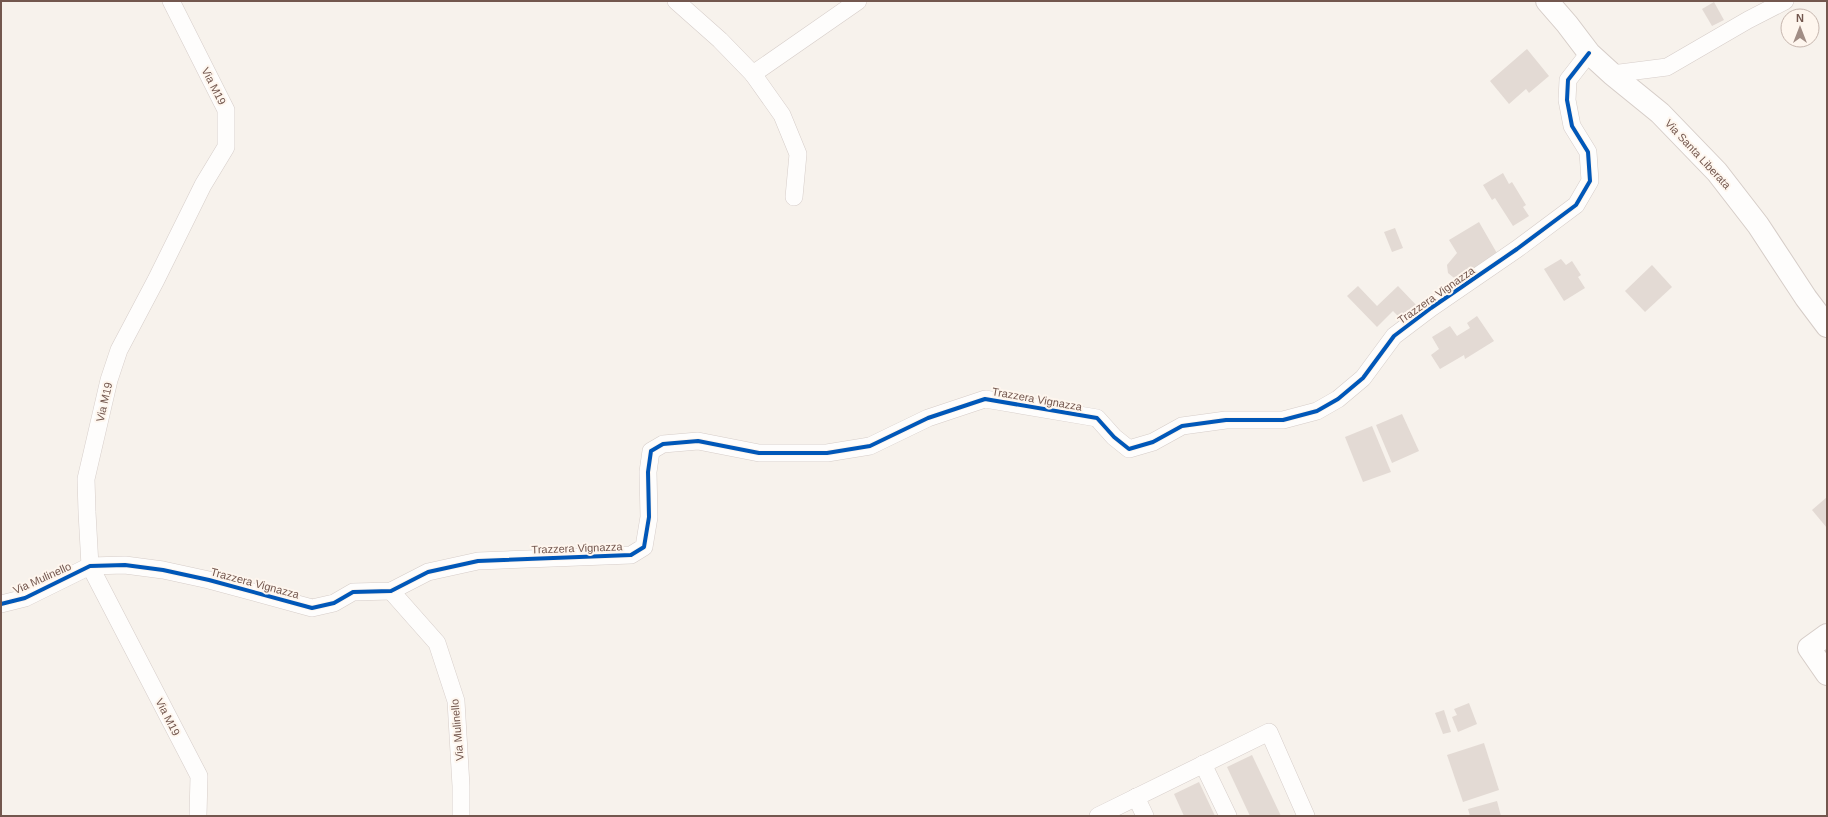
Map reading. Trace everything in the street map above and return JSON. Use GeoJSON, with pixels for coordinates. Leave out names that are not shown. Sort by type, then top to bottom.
{"type":"FeatureCollection","features":[{"type":"Feature","properties":{"kind":"street","name":"Via M19"},"geometry":{"type":"LineString","coordinates":[[171,1],[226,110],[226,147],[203,185],[156,280],[119,350],[109,380],[86,479],[90,566],[198,776],[198,816]]}},
{"type":"Feature","properties":{"kind":"street"},"geometry":{"type":"LineString","coordinates":[[676,1],[720,40],[753,74],[782,115],[798,154],[794,197]]}},
{"type":"Feature","properties":{"kind":"street"},"geometry":{"type":"LineString","coordinates":[[753,74],[858,1]]}},
{"type":"Feature","properties":{"kind":"street","name":"Via Santa Liberata"},"geometry":{"type":"LineString","coordinates":[[1547,1],[1567,24],[1589,54],[1660,113],[1717,172],[1758,225],[1806,298],[1827,326]]}},
{"type":"Feature","properties":{"kind":"street"},"geometry":{"type":"LineString","coordinates":[[1612,74],[1667,67],[1748,20],[1786,1]]}},
{"type":"Feature","properties":{"kind":"street","name":"Trazzera Vignazza"},"geometry":{"type":"LineString","coordinates":[[90,566],[125,565],[163,570],[210,580],[312,608],[334,603],[353,592],[391,591],[428,572],[478,561],[631,555],[644,547],[649,517],[648,472],[651,451],[663,444],[698,441],[759,454],[827,454],[870,446],[928,418],[985,399],[1097,418],[1114,437],[1130,449],[1153,442],[1182,426],[1226,420],[1283,420],[1317,411],[1338,399],[1363,378],[1394,336],[1431,308],[1517,250],[1576,205],[1590,181],[1588,152],[1572,126],[1567,100],[1568,80],[1589,54]]}},
{"type":"Feature","properties":{"kind":"street","name":"Via Mulinello"},"geometry":{"type":"LineString","coordinates":[[1,604],[25,598],[90,566]]}},
{"type":"Feature","properties":{"kind":"street","name":"Via Mulinello"},"geometry":{"type":"LineString","coordinates":[[391,591],[437,643],[456,701],[461,786],[461,816]]}},
{"type":"Feature","properties":{"kind":"street"},"geometry":{"type":"LineString","coordinates":[[1827,635],[1809,648],[1827,674]]}},
{"type":"Feature","properties":{"kind":"street"},"geometry":{"type":"LineString","coordinates":[[1098,816],[1269,732],[1306,816]]}},
{"type":"Feature","properties":{"kind":"street"},"geometry":{"type":"LineString","coordinates":[[1203,764],[1228,816]]}},
{"type":"Feature","properties":{"kind":"street"},"geometry":{"type":"LineString","coordinates":[[1136,797],[1145,816]]}},
{"type":"Feature","properties":{"kind":"building"},"geometry":{"type":"Polygon","coordinates":[[[1714,2],[1724,20],[1712,26],[1702,9],[1714,2]]]}},
{"type":"Feature","properties":{"kind":"building"},"geometry":{"type":"Polygon","coordinates":[[[1527,49],[1549,76],[1529,93],[1526,89],[1509,104],[1490,81],[1527,49]]]}},
{"type":"Feature","properties":{"kind":"building"},"geometry":{"type":"Polygon","coordinates":[[[1503,173],[1509,184],[1512,182],[1526,205],[1523,207],[1529,216],[1513,226],[1495,198],[1492,200],[1483,185],[1503,173]]]}},
{"type":"Feature","properties":{"kind":"building"},"geometry":{"type":"Polygon","coordinates":[[[1479,222],[1498,255],[1463,285],[1448,273],[1447,265],[1457,253],[1449,240],[1479,222]]]}},
{"type":"Feature","properties":{"kind":"building"},"geometry":{"type":"Polygon","coordinates":[[[1395,228],[1403,248],[1392,252],[1384,232],[1395,228]]]}},
{"type":"Feature","properties":{"kind":"building"},"geometry":{"type":"Polygon","coordinates":[[[1561,259],[1566,265],[1572,261],[1581,275],[1578,277],[1585,288],[1564,301],[1544,269],[1561,259]]]}},
{"type":"Feature","properties":{"kind":"building"},"geometry":{"type":"Polygon","coordinates":[[[1652,265],[1672,287],[1645,312],[1625,291],[1652,265]]]}},
{"type":"Feature","properties":{"kind":"building"},"geometry":{"type":"Polygon","coordinates":[[[1358,286],[1377,306],[1398,286],[1418,307],[1403,321],[1393,311],[1377,327],[1347,296],[1358,286]]]}},
{"type":"Feature","properties":{"kind":"building"},"geometry":{"type":"Polygon","coordinates":[[[1477,316],[1494,341],[1465,359],[1464,355],[1440,369],[1431,355],[1439,349],[1432,337],[1450,326],[1457,336],[1470,328],[1467,323],[1477,316]]]}},
{"type":"Feature","properties":{"kind":"building"},"geometry":{"type":"Polygon","coordinates":[[[1402,414],[1419,451],[1392,463],[1376,425],[1402,414]]]}},
{"type":"Feature","properties":{"kind":"building"},"geometry":{"type":"Polygon","coordinates":[[[1372,426],[1391,472],[1363,482],[1345,437],[1372,426]]]}},
{"type":"Feature","properties":{"kind":"building"},"geometry":{"type":"Polygon","coordinates":[[[1827,497],[1827,528],[1812,510],[1827,497]]]}},
{"type":"Feature","properties":{"kind":"building"},"geometry":{"type":"Polygon","coordinates":[[[1469,703],[1477,724],[1458,732],[1452,717],[1457,715],[1454,709],[1469,703]]]}},
{"type":"Feature","properties":{"kind":"building"},"geometry":{"type":"Polygon","coordinates":[[[1444,710],[1451,732],[1443,734],[1435,713],[1444,710]]]}},
{"type":"Feature","properties":{"kind":"building"},"geometry":{"type":"Polygon","coordinates":[[[1484,743],[1499,790],[1463,802],[1447,755],[1484,743]]]}},
{"type":"Feature","properties":{"kind":"building"},"geometry":{"type":"Polygon","coordinates":[[[1252,755],[1281,816],[1250,816],[1227,767],[1252,755]]]}},
{"type":"Feature","properties":{"kind":"building"},"geometry":{"type":"Polygon","coordinates":[[[1199,782],[1215,816],[1184,816],[1174,794],[1199,782]]]}},
{"type":"Feature","properties":{"kind":"building"},"geometry":{"type":"Polygon","coordinates":[[[1497,801],[1501,816],[1470,816],[1468,809],[1497,801]]]}},
{"type":"Feature","properties":{"kind":"cycle path"},"geometry":{"type":"LineString","coordinates":[[1,604],[25,598],[90,566],[125,565],[163,570],[209,580],[312,608],[334,603],[353,592],[391,591],[428,572],[478,561],[631,555],[644,547],[649,517],[648,472],[651,451],[663,444],[698,441],[759,453],[827,453],[870,446],[928,418],[985,399],[1097,418],[1114,437],[1129,449],[1153,442],[1182,426],[1226,420],[1283,420],[1317,411],[1338,399],[1363,378],[1394,336],[1431,308],[1517,249],[1576,205],[1590,181],[1588,152],[1572,126],[1567,100],[1568,80],[1589,53]]}}]}
